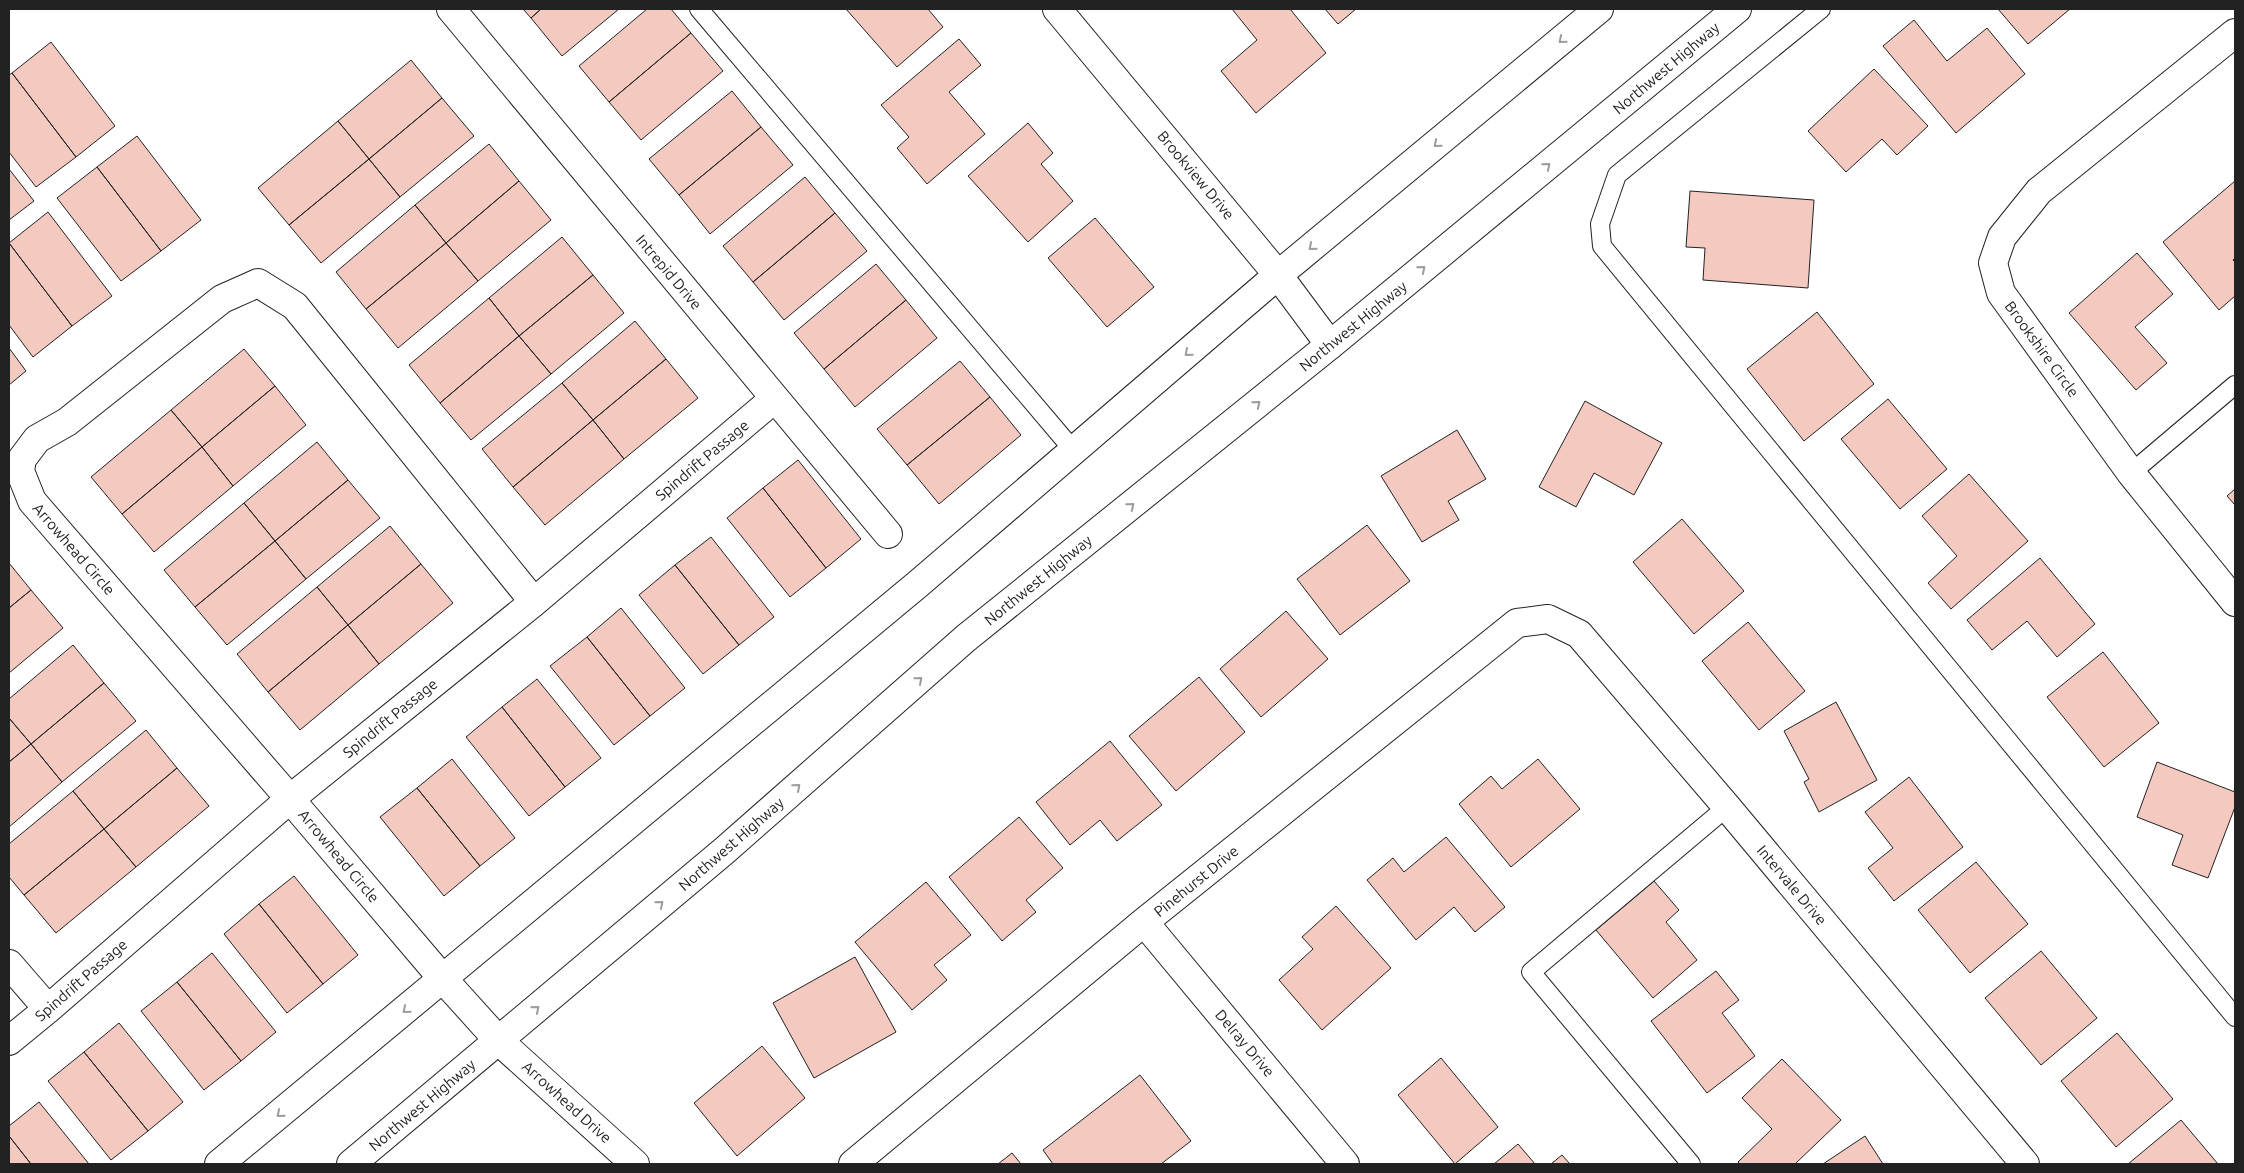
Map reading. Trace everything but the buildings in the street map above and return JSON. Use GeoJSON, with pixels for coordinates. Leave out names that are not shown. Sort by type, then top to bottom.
{"type":"FeatureCollection","features":[{"type":"Feature","properties":{"kind":"street","name":"Intrepid Drive"},"geometry":{"type":"LineString","coordinates":[[451,9],[888,534]]}},
{"type":"Feature","properties":{"kind":"street"},"geometry":{"type":"LineString","coordinates":[[219,1164],[918,584],[1278,275],[1599,9]]}},
{"type":"Feature","properties":{"kind":"street","name":"Northwest Highway"},"geometry":{"type":"LineString","coordinates":[[351,1164],[724,850],[966,638],[1330,345],[1737,9]]}},
{"type":"Feature","properties":{"kind":"street","name":"Brookview Drive"},"geometry":{"type":"LineString","coordinates":[[1071,14],[1278,275],[1330,345]]}},
{"type":"Feature","properties":{"kind":"street","name":"Brookshire Circle"},"geometry":{"type":"LineString","coordinates":[[2235,32],[2039,191],[2002,237],[1993,264],[2001,293],[2131,473],[2235,602]]}},
{"type":"Feature","properties":{"kind":"street","name":"Arrowhead Circle"},"geometry":{"type":"LineString","coordinates":[[498,1040],[443,979],[32,501],[20,471],[22,459],[37,439],[67,422],[222,299],[258,283],[294,306],[534,602]]}},
{"type":"Feature","properties":{"kind":"street","name":"Spindrift Passage"},"geometry":{"type":"LineString","coordinates":[[9,1041],[290,799],[534,602],[774,399]]}},
{"type":"Feature","properties":{"kind":"street","name":"Intervale Drive"},"geometry":{"type":"LineString","coordinates":[[1548,619],[1579,634],[1727,807],[2025,1164]]}},
{"type":"Feature","properties":{"kind":"street","name":"Pinehurst Drive"},"geometry":{"type":"LineString","coordinates":[[853,1164],[1144,922],[1517,623],[1548,619]]}},
{"type":"Feature","properties":{"kind":"street","name":"Delray Drive"},"geometry":{"type":"LineString","coordinates":[[1144,922],[1345,1164]]}},
{"type":"Feature","properties":{"kind":"street"},"geometry":{"type":"LineString","coordinates":[[9,964],[48,1009]]}},
{"type":"Feature","properties":{"kind":"street","name":"Arrowhead Drive"},"geometry":{"type":"LineString","coordinates":[[498,1040],[636,1164]]}},
{"type":"Feature","properties":{"kind":"lane"},"geometry":{"type":"LineString","coordinates":[[699,9],[1074,451]]}},
{"type":"Feature","properties":{"kind":"lane"},"geometry":{"type":"LineString","coordinates":[[1821,9],[1617,175],[1600,224],[1602,246],[2235,1017]]}},
{"type":"Feature","properties":{"kind":"lane"},"geometry":{"type":"LineString","coordinates":[[2131,473],[2235,385]]}},
{"type":"Feature","properties":{"kind":"lane"},"geometry":{"type":"LineString","coordinates":[[1691,1164],[1531,972],[1727,807]]}}]}
